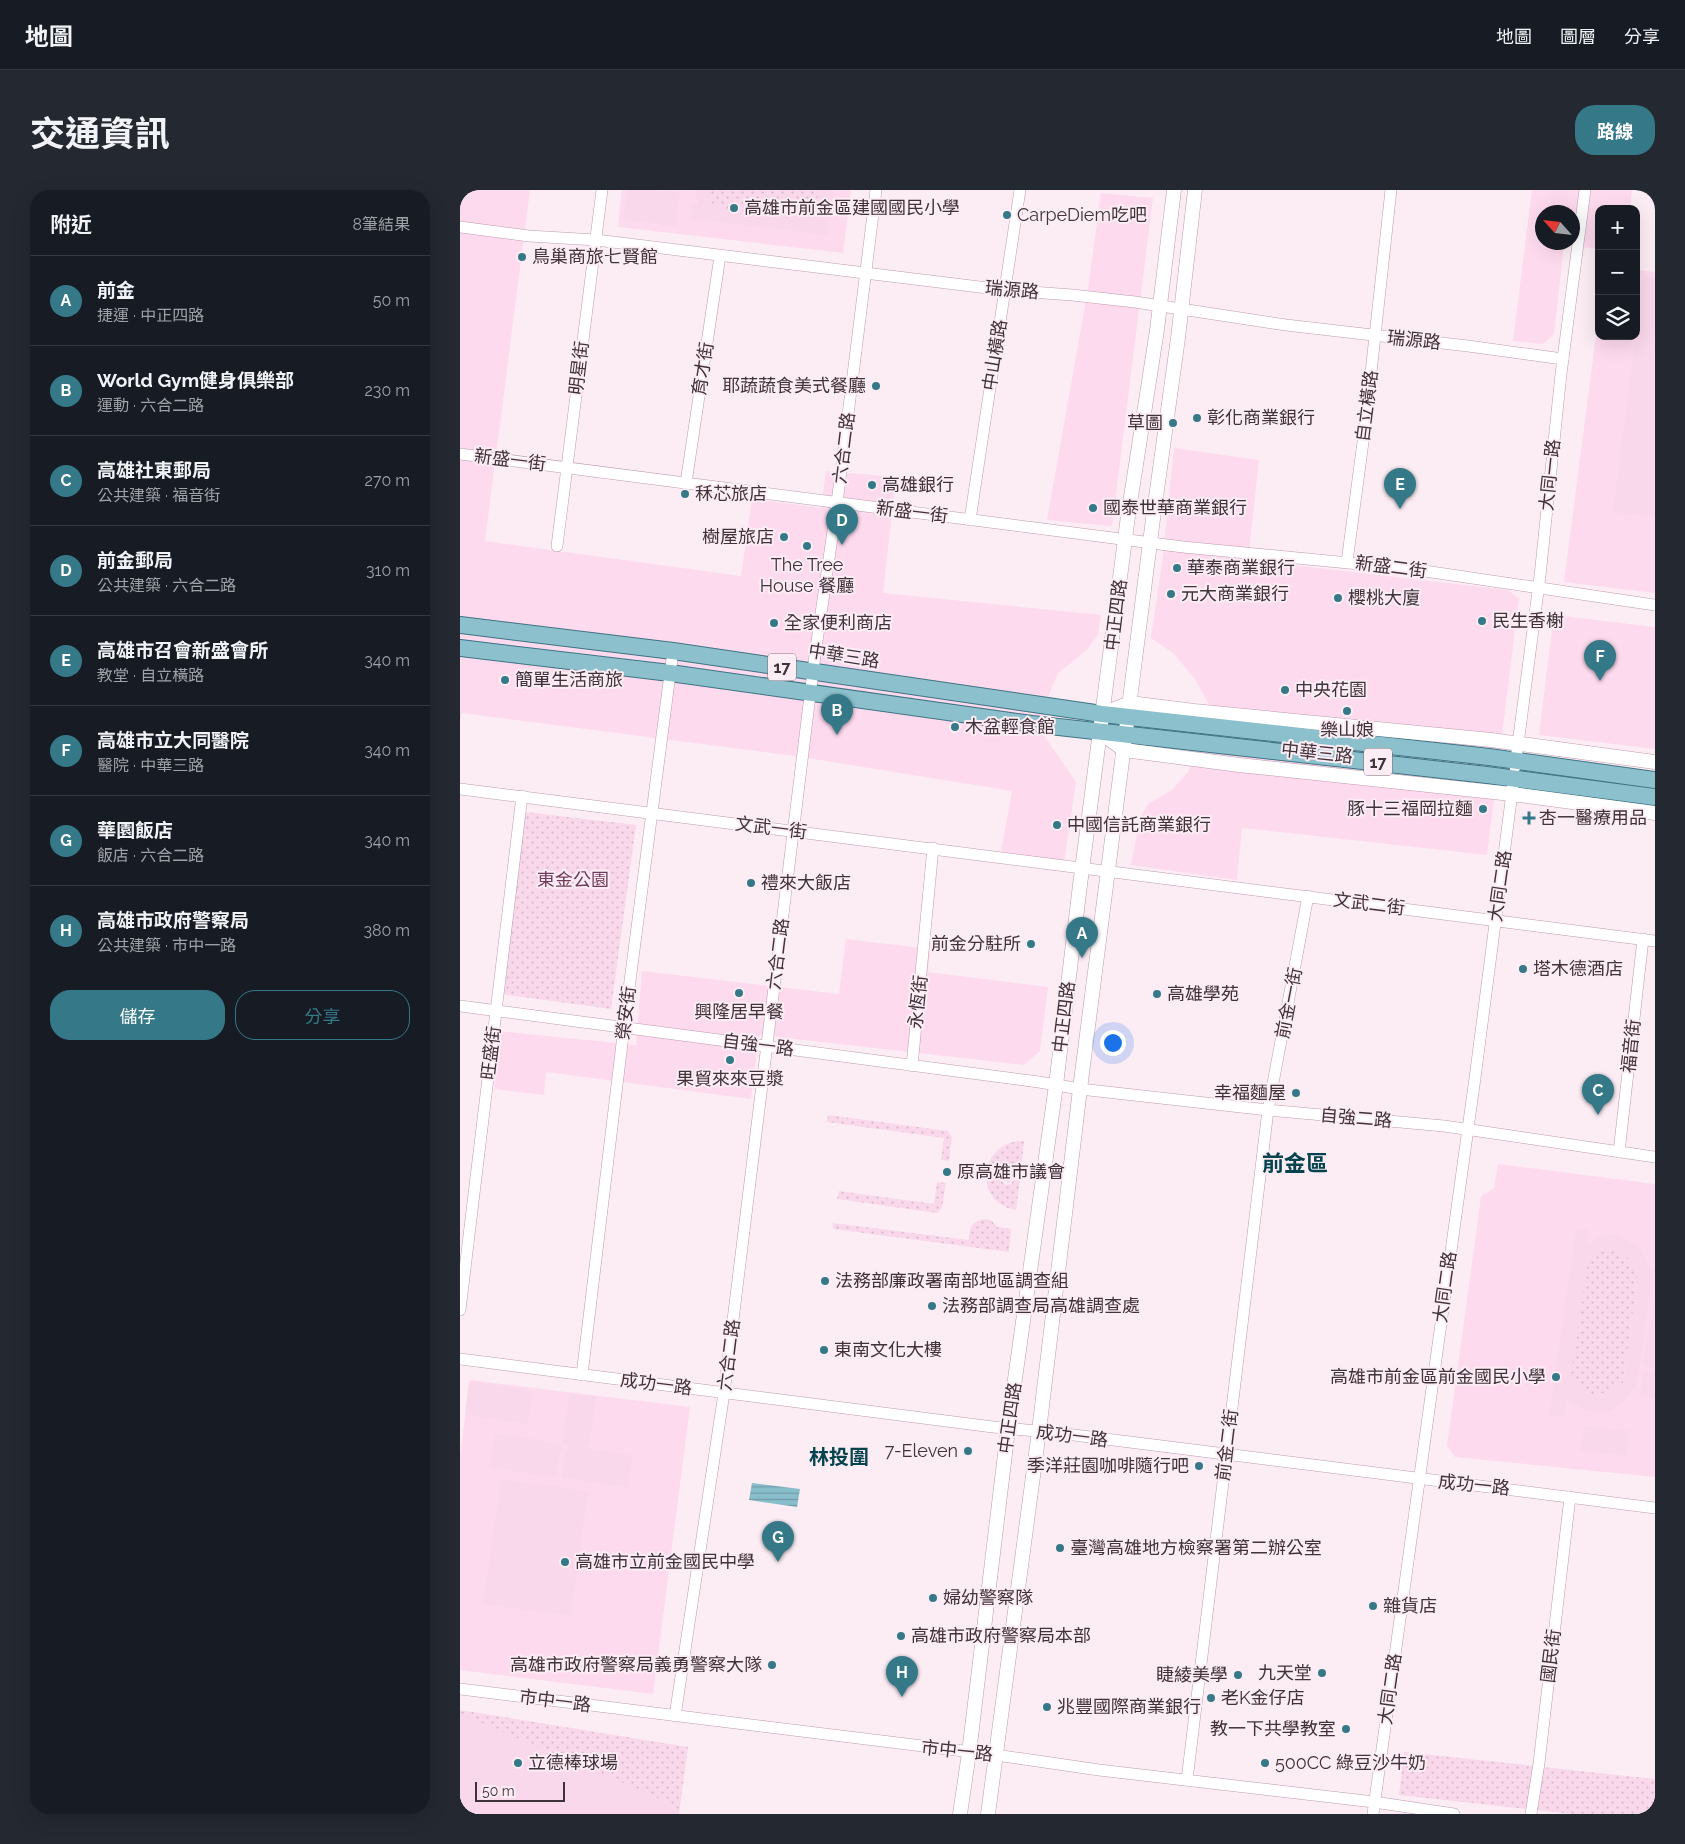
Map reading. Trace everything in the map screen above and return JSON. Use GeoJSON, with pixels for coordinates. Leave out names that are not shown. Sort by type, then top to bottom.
{"type":"FeatureCollection","features":[{"type":"Feature","properties":{"kind":"main road","name":"中華三路"},"geometry":{"type":"LineString","coordinates":[[460,625],[814,671],[1102,714],[1513,786],[1655,797]]}},
{"type":"Feature","properties":{"kind":"main road","name":"中華三路"},"geometry":{"type":"LineString","coordinates":[[460,648],[670,673],[811,694],[1100,732],[1128,718],[1516,760],[1655,780]]}},
{"type":"Feature","properties":{"kind":"street","name":"明星街"},"geometry":{"type":"LineString","coordinates":[[557,546],[602,190]]}},
{"type":"Feature","properties":{"kind":"street","name":"六合二路"},"geometry":{"type":"LineString","coordinates":[[675,1716],[724,1393],[876,190]]}},
{"type":"Feature","properties":{"kind":"street","name":"中山橫路"},"geometry":{"type":"LineString","coordinates":[[970,520],[1020,190]]}},
{"type":"Feature","properties":{"kind":"street","name":"中正四路"},"geometry":{"type":"LineString","coordinates":[[960,1814],[1008,1429],[1056,1084],[1102,714],[1160,306],[1174,190]]}},
{"type":"Feature","properties":{"kind":"street","name":"中正四路"},"geometry":{"type":"LineString","coordinates":[[988,1814],[1039,1431],[1080,1089],[1182,309],[1195,190]]}},
{"type":"Feature","properties":{"kind":"street","name":"自立橫路"},"geometry":{"type":"LineString","coordinates":[[1347,562],[1376,336],[1391,190]]}},
{"type":"Feature","properties":{"kind":"street","name":"大同一路"},"geometry":{"type":"LineString","coordinates":[[1516,760],[1584,190]]}},
{"type":"Feature","properties":{"kind":"street","name":"瑞源路"},"geometry":{"type":"LineString","coordinates":[[460,227],[529,236],[596,240],[1004,290],[1072,295],[1286,325],[1563,359]]}},
{"type":"Feature","properties":{"kind":"street","name":"育才街"},"geometry":{"type":"LineString","coordinates":[[686,483],[720,256]]}},
{"type":"Feature","properties":{"kind":"street","name":"新盛一街"},"geometry":{"type":"LineString","coordinates":[[460,454],[1126,540]]}},
{"type":"Feature","properties":{"kind":"street","name":"新盛二街"},"geometry":{"type":"LineString","coordinates":[[1126,540],[1347,562],[1538,587],[1655,605]]}},
{"type":"Feature","properties":{"kind":"street","name":"榮安街"},"geometry":{"type":"LineString","coordinates":[[582,1375],[624,1027],[673,652]]}},
{"type":"Feature","properties":{"kind":"street","name":"中華三路"},"geometry":{"type":"LineString","coordinates":[[1128,718],[1194,711],[1518,744],[1655,762]]}},
{"type":"Feature","properties":{"kind":"street","name":"中華三路"},"geometry":{"type":"LineString","coordinates":[[1100,732],[1124,750],[1249,766],[1513,786],[1655,813]]}},
{"type":"Feature","properties":{"kind":"street","name":"大同二路"},"geometry":{"type":"LineString","coordinates":[[1373,1808],[1468,1131],[1516,760]]}},
{"type":"Feature","properties":{"kind":"street","name":"文武一街"},"geometry":{"type":"LineString","coordinates":[[460,788],[1082,867]]}},
{"type":"Feature","properties":{"kind":"street","name":"旺盛街"},"geometry":{"type":"LineString","coordinates":[[460,1310],[522,796]]}},
{"type":"Feature","properties":{"kind":"street","name":"永恆街"},"geometry":{"type":"LineString","coordinates":[[912,1066],[933,848]]}},
{"type":"Feature","properties":{"kind":"street","name":"文武二街"},"geometry":{"type":"LineString","coordinates":[[1082,867],[1649,940]]}},
{"type":"Feature","properties":{"kind":"street","name":"前金一街"},"geometry":{"type":"LineString","coordinates":[[1268,1110],[1308,896]]}},
{"type":"Feature","properties":{"kind":"street","name":"福音街"},"geometry":{"type":"LineString","coordinates":[[1619,1152],[1649,940]]}},
{"type":"Feature","properties":{"kind":"street","name":"自強一路"},"geometry":{"type":"LineString","coordinates":[[460,1006],[1056,1084]]}},
{"type":"Feature","properties":{"kind":"street","name":"自強二路"},"geometry":{"type":"LineString","coordinates":[[1056,1084],[1080,1089],[1268,1110],[1385,1120],[1655,1157]]}},
{"type":"Feature","properties":{"kind":"street","name":"前金二街"},"geometry":{"type":"LineString","coordinates":[[1187,1780],[1268,1110]]}},
{"type":"Feature","properties":{"kind":"street","name":"成功一路"},"geometry":{"type":"LineString","coordinates":[[460,1359],[1008,1429],[1039,1431],[1655,1508]]}},
{"type":"Feature","properties":{"kind":"street","name":"國民街"},"geometry":{"type":"LineString","coordinates":[[1531,1814],[1539,1763],[1570,1497]]}},
{"type":"Feature","properties":{"kind":"street","name":"市中一路"},"geometry":{"type":"LineString","coordinates":[[460,1689],[996,1755],[1099,1770],[1187,1780],[1373,1808],[1454,1814]]}},
{"type":"Feature","properties":{"kind":"shaded area"},"geometry":{"type":"Polygon","coordinates":[[[460,190],[530,190],[485,541],[741,576],[752,499],[821,508],[826,471],[896,477],[883,593],[1101,615],[1098,635],[1086,651],[1058,673],[1046,701],[1045,737],[1076,782],[1064,863],[1001,852],[1012,791],[795,756],[462,713],[460,722],[460,190]]]}},
{"type":"Feature","properties":{"kind":"shaded area","name":"高雄市前金區建國國民小學"},"geometry":{"type":"Polygon","coordinates":[[[622,190],[851,190],[843,253],[618,227],[622,190]]]}},
{"type":"Feature","properties":{"kind":"shaded area"},"geometry":{"type":"Polygon","coordinates":[[[1532,190],[1632,190],[1630,205],[1595,205],[1595,249],[1580,247],[1580,205],[1535,205],[1535,250],[1563,250],[1554,334],[1543,344],[1513,341],[1532,190]]]}},
{"type":"Feature","properties":{"kind":"shaded area"},"geometry":{"type":"Polygon","coordinates":[[[1101,193],[1153,198],[1112,526],[1047,520],[1088,289],[1101,193]]]}},
{"type":"Feature","properties":{"kind":"shaded area"},"geometry":{"type":"Polygon","coordinates":[[[1640,270],[1655,272],[1655,593],[1564,582],[1595,340],[1640,340],[1640,270]]]}},
{"type":"Feature","properties":{"kind":"shaded area"},"geometry":{"type":"Polygon","coordinates":[[[1174,448],[1259,460],[1248,560],[1508,590],[1519,599],[1487,855],[1242,828],[1237,880],[1131,865],[1140,818],[1148,804],[1172,790],[1188,772],[1209,705],[1195,679],[1174,654],[1151,638],[1163,556],[1174,448]]]}},
{"type":"Feature","properties":{"kind":"shaded area"},"geometry":{"type":"Polygon","coordinates":[[[1554,615],[1655,627],[1655,749],[1539,735],[1554,615]]]}},
{"type":"Feature","properties":{"kind":"shaded area"},"geometry":{"type":"Polygon","coordinates":[[[846,939],[930,949],[928,972],[1048,987],[1040,1051],[1024,1065],[759,1035],[751,1099],[546,1072],[544,1095],[494,1089],[499,1031],[636,1045],[642,971],[839,994],[846,939]]]}},
{"type":"Feature","properties":{"kind":"shaded area","name":"高雄市前金區前金國民小學"},"geometry":{"type":"Polygon","coordinates":[[[1498,1164],[1655,1184],[1655,1477],[1455,1457],[1447,1446],[1481,1197],[1494,1188],[1498,1164]]]}},
{"type":"Feature","properties":{"kind":"shaded area","name":"高雄市立前金國民中學"},"geometry":{"type":"Polygon","coordinates":[[[470,1380],[690,1407],[653,1694],[460,1670],[460,1455],[470,1380]]]}},
{"type":"Feature","properties":{"kind":"green space"},"geometry":{"type":"Polygon","coordinates":[[[627,190],[680,193],[676,226],[623,220],[627,190]]]}},
{"type":"Feature","properties":{"kind":"green space"},"geometry":{"type":"Polygon","coordinates":[[[695,190],[707,190],[707,195],[713,205],[725,210],[791,218],[804,215],[815,207],[820,190],[833,190],[829,206],[819,218],[829,219],[827,235],[691,219],[692,205],[699,204],[695,190]]]}},
{"type":"Feature","properties":{"kind":"green space"},"geometry":{"type":"Polygon","coordinates":[[[707,190],[820,190],[815,207],[804,215],[791,218],[725,210],[713,205],[707,195],[707,190]]]}},
{"type":"Feature","properties":{"kind":"green space"},"geometry":{"type":"Polygon","coordinates":[[[1643,277],[1655,278],[1655,517],[1613,512],[1635,340],[1640,340],[1640,300],[1643,277]]]}},
{"type":"Feature","properties":{"kind":"green space","name":"東金公園"},"geometry":{"type":"Polygon","coordinates":[[[526,812],[636,825],[611,1009],[501,994],[526,812]]]}},
{"type":"Feature","properties":{"kind":"green space"},"geometry":{"type":"Polygon","coordinates":[[[828,1115],[948,1131],[952,1137],[949,1161],[941,1160],[944,1138],[827,1122],[828,1115]]]}},
{"type":"Feature","properties":{"kind":"green space"},"geometry":{"type":"Polygon","coordinates":[[[1024,1141],[1021,1171],[1015,1171],[1013,1166],[1009,1164],[998,1170],[987,1169],[991,1158],[998,1150],[1006,1144],[1024,1141]]]}},
{"type":"Feature","properties":{"kind":"green space"},"geometry":{"type":"Polygon","coordinates":[[[1009,1166],[1013,1168],[1014,1172],[1012,1181],[1008,1183],[1000,1178],[998,1173],[1001,1169],[1009,1166]]]}},
{"type":"Feature","properties":{"kind":"green space"},"geometry":{"type":"Polygon","coordinates":[[[986,1176],[997,1177],[1006,1185],[1011,1184],[1014,1180],[1020,1181],[1016,1210],[1004,1206],[995,1199],[989,1189],[986,1176]]]}},
{"type":"Feature","properties":{"kind":"green space"},"geometry":{"type":"Polygon","coordinates":[[[937,1182],[946,1183],[942,1208],[937,1213],[837,1199],[839,1191],[934,1204],[937,1182]]]}},
{"type":"Feature","properties":{"kind":"green space"},"geometry":{"type":"Polygon","coordinates":[[[987,1219],[992,1221],[997,1227],[1011,1229],[1009,1252],[833,1229],[833,1223],[969,1240],[971,1228],[975,1222],[987,1219]]]}},
{"type":"Feature","properties":{"kind":"green space"},"geometry":{"type":"Polygon","coordinates":[[[1576,1229],[1589,1230],[1588,1244],[1603,1235],[1613,1234],[1621,1237],[1633,1243],[1641,1251],[1653,1273],[1637,1384],[1622,1403],[1606,1412],[1588,1410],[1567,1400],[1564,1417],[1549,1416],[1576,1229]],[[1612,1248],[1601,1252],[1587,1267],[1571,1373],[1581,1390],[1593,1395],[1608,1392],[1624,1383],[1638,1273],[1628,1258],[1612,1248]]]}},
{"type":"Feature","properties":{"kind":"green space"},"geometry":{"type":"Polygon","coordinates":[[[1612,1248],[1628,1258],[1638,1273],[1623,1383],[1607,1392],[1593,1395],[1581,1390],[1575,1383],[1571,1373],[1587,1267],[1598,1254],[1612,1248]]]}},
{"type":"Feature","properties":{"kind":"green space"},"geometry":{"type":"Polygon","coordinates":[[[1650,1320],[1655,1320],[1655,1368],[1643,1366],[1650,1320]]]}},
{"type":"Feature","properties":{"kind":"green space"},"geometry":{"type":"Polygon","coordinates":[[[1643,1372],[1655,1373],[1655,1398],[1640,1395],[1643,1372]]]}},
{"type":"Feature","properties":{"kind":"green space"},"geometry":{"type":"Polygon","coordinates":[[[469,1381],[533,1391],[528,1424],[465,1415],[469,1381]]]}},
{"type":"Feature","properties":{"kind":"green space"},"geometry":{"type":"Polygon","coordinates":[[[570,1394],[596,1397],[589,1447],[582,1447],[633,1456],[628,1488],[561,1477],[567,1445],[562,1445],[556,1478],[489,1467],[495,1433],[562,1444],[570,1394]]]}},
{"type":"Feature","properties":{"kind":"green space"},"geometry":{"type":"Polygon","coordinates":[[[1584,1426],[1629,1431],[1627,1456],[1581,1451],[1584,1426]]]}},
{"type":"Feature","properties":{"kind":"green space"},"geometry":{"type":"Polygon","coordinates":[[[501,1479],[588,1491],[571,1616],[483,1604],[501,1479]]]}},
{"type":"Feature","properties":{"kind":"green space","name":"立德棒球場"},"geometry":{"type":"Polygon","coordinates":[[[460,1710],[688,1747],[679,1814],[460,1814],[460,1710]]]}},
{"type":"Feature","properties":{"kind":"green space","name":"立德棒球場"},"geometry":{"type":"Polygon","coordinates":[[[466,1716],[675,1805],[675,1814],[460,1814],[460,1720],[466,1716]]]}},
{"type":"Feature","properties":{"kind":"green space"},"geometry":{"type":"Polygon","coordinates":[[[1404,1752],[1655,1779],[1655,1814],[1572,1814],[1399,1795],[1404,1752]]]}},
{"type":"Feature","properties":{"kind":"water"},"geometry":{"type":"Polygon","coordinates":[[[752,1483],[800,1489],[797,1507],[749,1500],[752,1483]]]}},
{"type":"Feature","properties":{"kind":"place","name":"高雄市前金區建國國民小學"},"geometry":{"type":"Point","coordinates":[734,208]}},
{"type":"Feature","properties":{"kind":"place","name":"CarpeDiem吃吧"},"geometry":{"type":"Point","coordinates":[1007,215]}},
{"type":"Feature","properties":{"kind":"place","name":"鳥巢商旅七賢館"},"geometry":{"type":"Point","coordinates":[522,257]}},
{"type":"Feature","properties":{"kind":"place","name":"耶蔬蔬食美式餐廳"},"geometry":{"type":"Point","coordinates":[876,386]}},
{"type":"Feature","properties":{"kind":"place","name":"彰化商業銀行"},"geometry":{"type":"Point","coordinates":[1197,418]}},
{"type":"Feature","properties":{"kind":"place","name":"草圖"},"geometry":{"type":"Point","coordinates":[1173,423]}},
{"type":"Feature","properties":{"kind":"place","name":"高雄銀行"},"geometry":{"type":"Point","coordinates":[872,485]}},
{"type":"Feature","properties":{"kind":"place","name":"秝芯旅店"},"geometry":{"type":"Point","coordinates":[685,494]}},
{"type":"Feature","properties":{"kind":"place","name":"國泰世華商業銀行"},"geometry":{"type":"Point","coordinates":[1093,508]}},
{"type":"Feature","properties":{"kind":"place","name":"高雄市召會新盛會所"},"geometry":{"type":"Point","coordinates":[1400,509]}},
{"type":"Feature","properties":{"kind":"place","name":"樹屋旅店"},"geometry":{"type":"Point","coordinates":[784,537]}},
{"type":"Feature","properties":{"kind":"place","name":"前金郵局"},"geometry":{"type":"Point","coordinates":[842,545]}},
{"type":"Feature","properties":{"kind":"place","name":"The Tree House 餐廳"},"geometry":{"type":"Point","coordinates":[807,546]}},
{"type":"Feature","properties":{"kind":"place","name":"華泰商業銀行"},"geometry":{"type":"Point","coordinates":[1177,568]}},
{"type":"Feature","properties":{"kind":"place","name":"元大商業銀行"},"geometry":{"type":"Point","coordinates":[1171,594]}},
{"type":"Feature","properties":{"kind":"place","name":"櫻桃大廈"},"geometry":{"type":"Point","coordinates":[1338,598]}},
{"type":"Feature","properties":{"kind":"place","name":"民生香榭"},"geometry":{"type":"Point","coordinates":[1482,621]}},
{"type":"Feature","properties":{"kind":"place","name":"全家便利商店"},"geometry":{"type":"Point","coordinates":[774,623]}},
{"type":"Feature","properties":{"kind":"place","name":"簡單生活商旅"},"geometry":{"type":"Point","coordinates":[505,680]}},
{"type":"Feature","properties":{"kind":"place","name":"高雄市立大同醫院"},"geometry":{"type":"Point","coordinates":[1600,681]}},
{"type":"Feature","properties":{"kind":"place","name":"中央花園"},"geometry":{"type":"Point","coordinates":[1285,690]}},
{"type":"Feature","properties":{"kind":"place","name":"樂山娘"},"geometry":{"type":"Point","coordinates":[1347,711]}},
{"type":"Feature","properties":{"kind":"place","name":"木盆輕食館"},"geometry":{"type":"Point","coordinates":[955,727]}},
{"type":"Feature","properties":{"kind":"place","name":"World Gym健身俱樂部"},"geometry":{"type":"Point","coordinates":[837,735]}},
{"type":"Feature","properties":{"kind":"place","name":"豚十三福岡拉麵"},"geometry":{"type":"Point","coordinates":[1483,809]}},
{"type":"Feature","properties":{"kind":"place","name":"杏一醫療用品"},"geometry":{"type":"Point","coordinates":[1529,818]}},
{"type":"Feature","properties":{"kind":"place","name":"中國信託商業銀行"},"geometry":{"type":"Point","coordinates":[1057,825]}},
{"type":"Feature","properties":{"kind":"place","name":"禮來大飯店"},"geometry":{"type":"Point","coordinates":[751,883]}},
{"type":"Feature","properties":{"kind":"place","name":"前金分駐所"},"geometry":{"type":"Point","coordinates":[1031,944]}},
{"type":"Feature","properties":{"kind":"place","name":"前金"},"geometry":{"type":"Point","coordinates":[1082,958]}},
{"type":"Feature","properties":{"kind":"place","name":"塔木德酒店"},"geometry":{"type":"Point","coordinates":[1523,969]}},
{"type":"Feature","properties":{"kind":"place","name":"興隆居早餐"},"geometry":{"type":"Point","coordinates":[739,993]}},
{"type":"Feature","properties":{"kind":"place","name":"高雄學苑"},"geometry":{"type":"Point","coordinates":[1157,994]}},
{"type":"Feature","properties":{"kind":"place","name":"果貿來來豆漿"},"geometry":{"type":"Point","coordinates":[730,1060]}},
{"type":"Feature","properties":{"kind":"place","name":"幸福麵屋"},"geometry":{"type":"Point","coordinates":[1296,1093]}},
{"type":"Feature","properties":{"kind":"place","name":"高雄社東郵局"},"geometry":{"type":"Point","coordinates":[1598,1115]}},
{"type":"Feature","properties":{"kind":"place","name":"原高雄市議會"},"geometry":{"type":"Point","coordinates":[947,1172]}},
{"type":"Feature","properties":{"kind":"place","name":"法務部廉政署南部地區調查組"},"geometry":{"type":"Point","coordinates":[825,1281]}},
{"type":"Feature","properties":{"kind":"place","name":"法務部調查局高雄調查處"},"geometry":{"type":"Point","coordinates":[932,1306]}},
{"type":"Feature","properties":{"kind":"place","name":"東南文化大樓"},"geometry":{"type":"Point","coordinates":[824,1350]}},
{"type":"Feature","properties":{"kind":"place","name":"高雄市前金區前金國民小學"},"geometry":{"type":"Point","coordinates":[1556,1377]}},
{"type":"Feature","properties":{"kind":"place","name":"7-Eleven"},"geometry":{"type":"Point","coordinates":[968,1451]}},
{"type":"Feature","properties":{"kind":"place","name":"季洋莊園咖啡隨行吧"},"geometry":{"type":"Point","coordinates":[1199,1466]}},
{"type":"Feature","properties":{"kind":"place","name":"臺灣高雄地方檢察署第二辦公室"},"geometry":{"type":"Point","coordinates":[1060,1548]}},
{"type":"Feature","properties":{"kind":"place","name":"高雄市立前金國民中學"},"geometry":{"type":"Point","coordinates":[565,1562]}},
{"type":"Feature","properties":{"kind":"place","name":"華園飯店"},"geometry":{"type":"Point","coordinates":[778,1562]}},
{"type":"Feature","properties":{"kind":"place","name":"婦幼警察隊"},"geometry":{"type":"Point","coordinates":[933,1598]}},
{"type":"Feature","properties":{"kind":"place","name":"雜貨店"},"geometry":{"type":"Point","coordinates":[1373,1606]}},
{"type":"Feature","properties":{"kind":"place","name":"高雄市政府警察局本部"},"geometry":{"type":"Point","coordinates":[901,1636]}},
{"type":"Feature","properties":{"kind":"place","name":"高雄市政府警察局義勇警察大隊"},"geometry":{"type":"Point","coordinates":[772,1665]}},
{"type":"Feature","properties":{"kind":"place","name":"九天堂"},"geometry":{"type":"Point","coordinates":[1322,1673]}},
{"type":"Feature","properties":{"kind":"place","name":"睫綾美學"},"geometry":{"type":"Point","coordinates":[1238,1675]}},
{"type":"Feature","properties":{"kind":"place","name":"高雄市政府警察局"},"geometry":{"type":"Point","coordinates":[902,1697]}},
{"type":"Feature","properties":{"kind":"place","name":"老K金仔店"},"geometry":{"type":"Point","coordinates":[1211,1698]}},
{"type":"Feature","properties":{"kind":"place","name":"兆豐國際商業銀行"},"geometry":{"type":"Point","coordinates":[1047,1707]}},
{"type":"Feature","properties":{"kind":"place","name":"教一下共學教室"},"geometry":{"type":"Point","coordinates":[1346,1729]}},
{"type":"Feature","properties":{"kind":"place","name":"立德棒球場"},"geometry":{"type":"Point","coordinates":[518,1763]}},
{"type":"Feature","properties":{"kind":"place","name":"500CC 綠豆沙牛奶"},"geometry":{"type":"Point","coordinates":[1265,1763]}},
{"type":"Feature","properties":{"kind":"district","name":"前金區"},"geometry":{"type":"Point","coordinates":[1295,1163]}},
{"type":"Feature","properties":{"kind":"district","name":"林投圍"},"geometry":{"type":"Point","coordinates":[839,1457]}}]}
